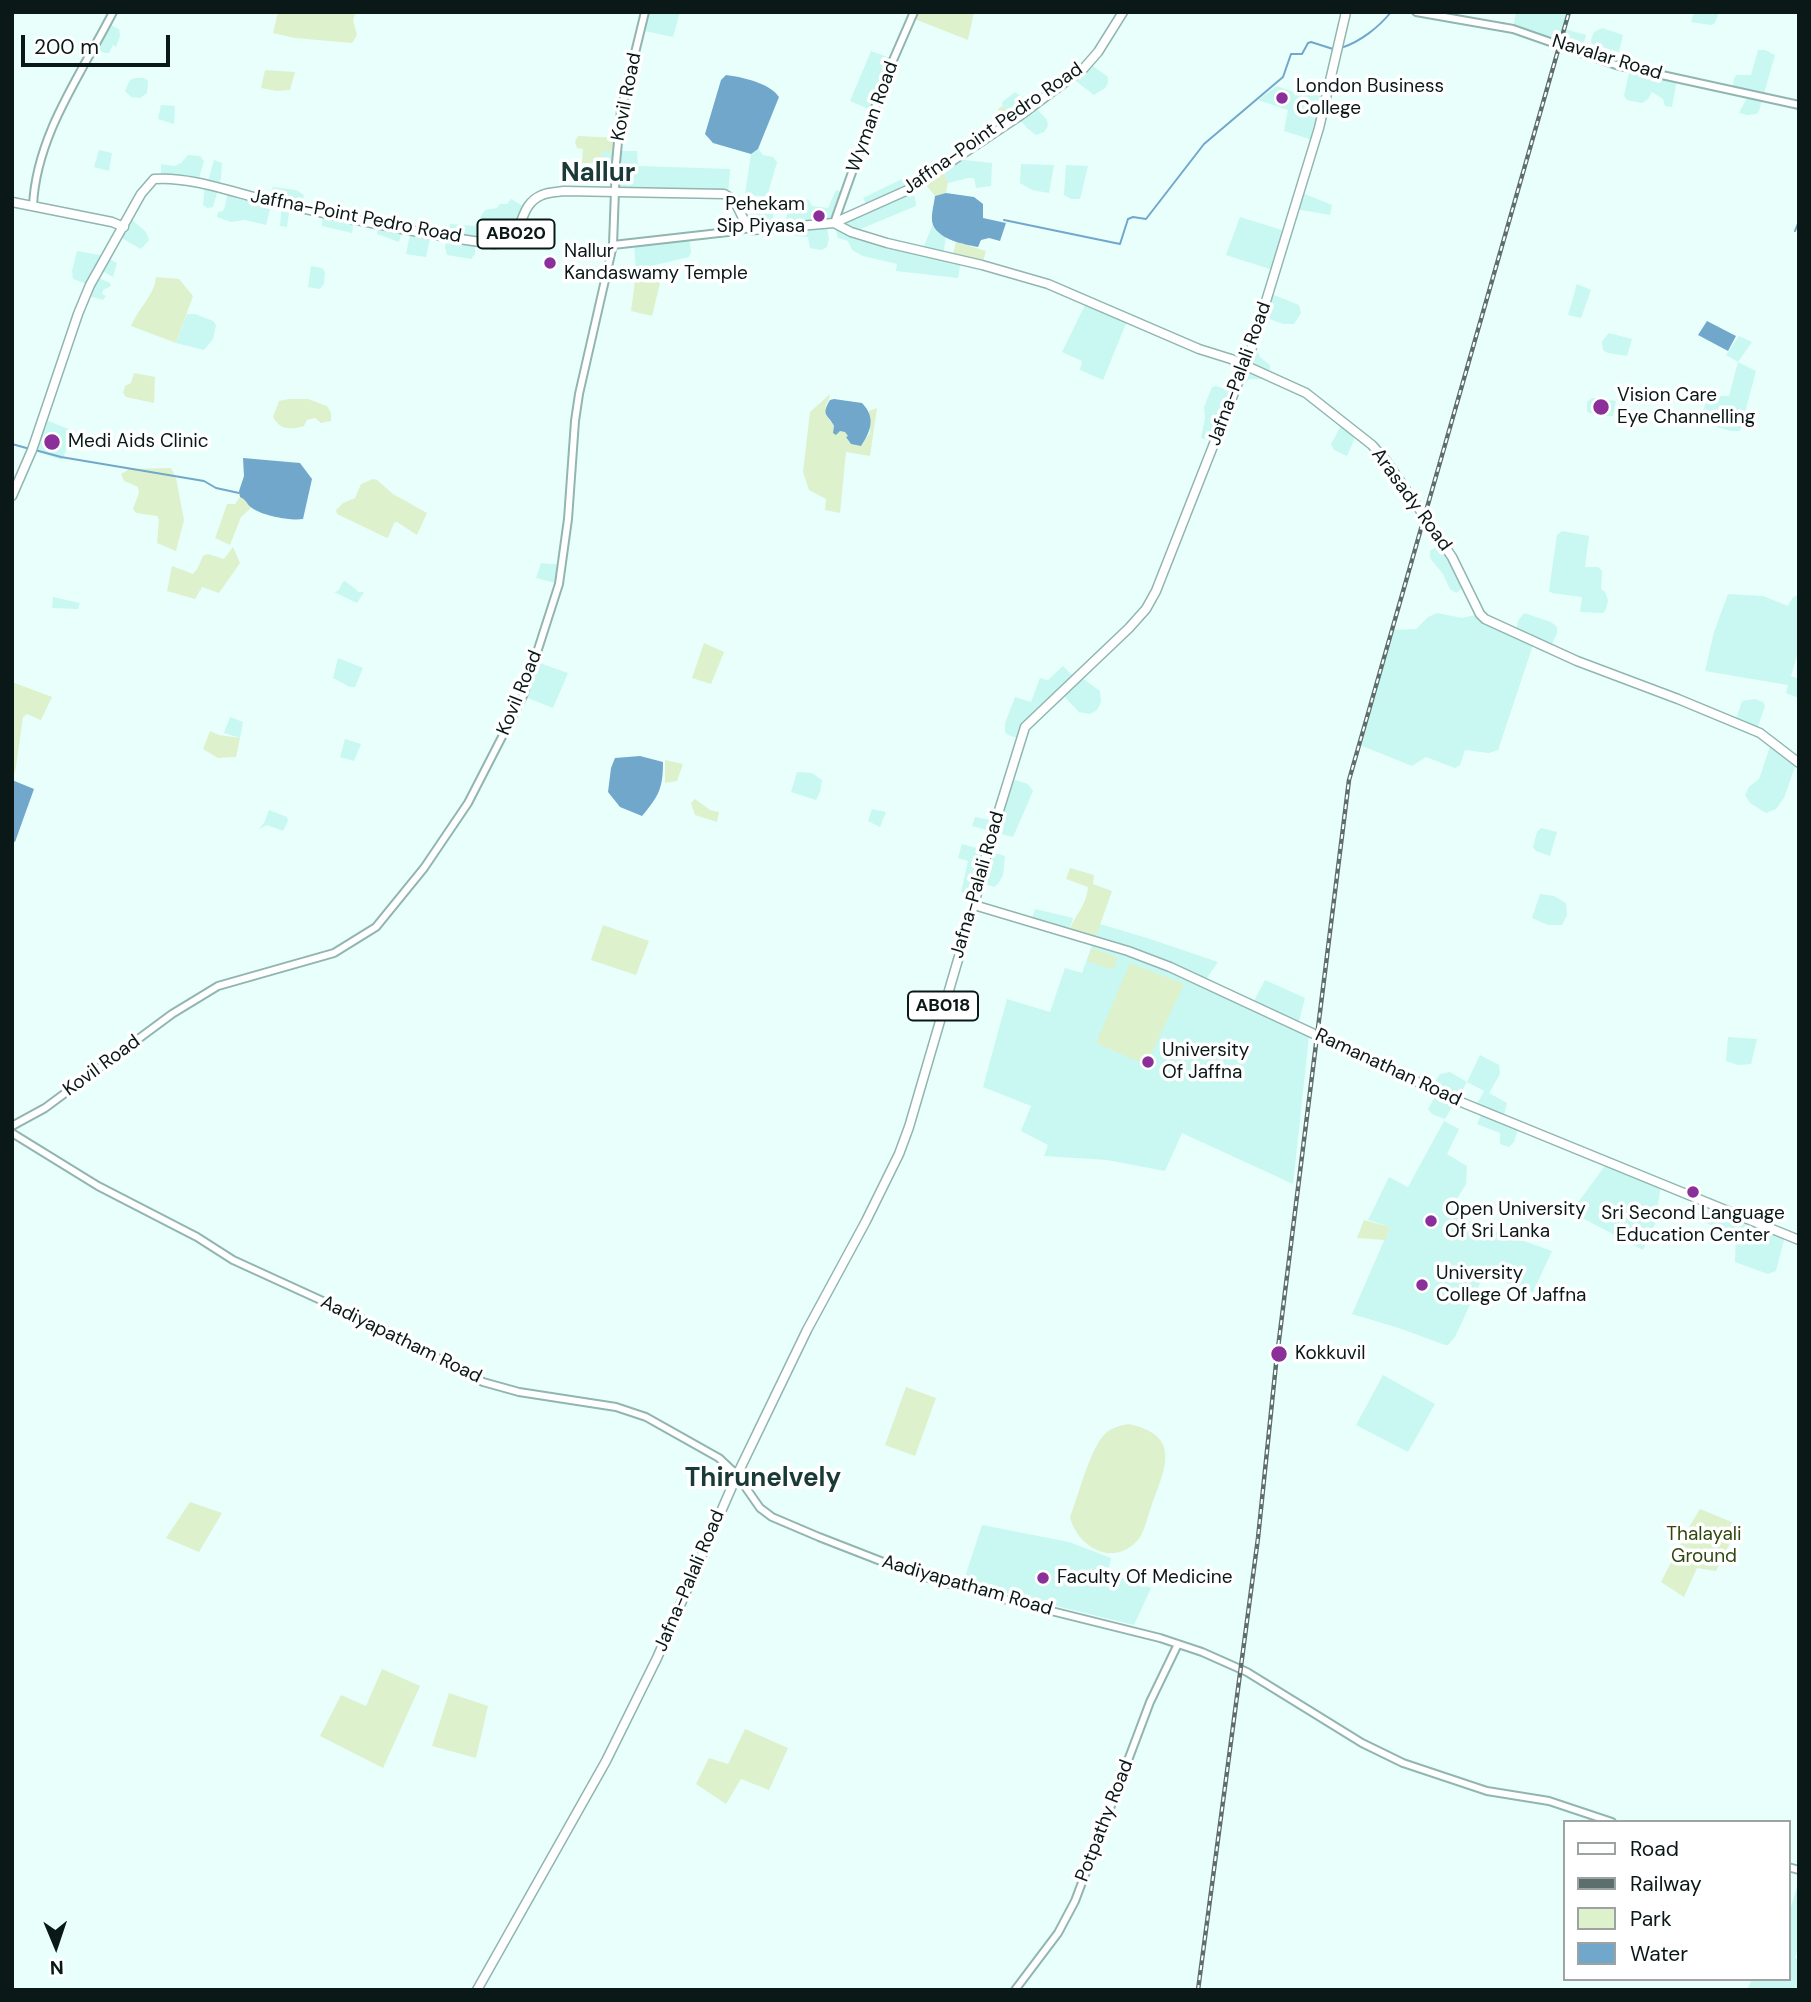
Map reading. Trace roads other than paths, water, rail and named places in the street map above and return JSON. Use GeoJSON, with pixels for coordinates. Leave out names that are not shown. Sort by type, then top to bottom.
{"type":"FeatureCollection","features":[{"type":"Feature","properties":{"kind":"main road","name":"Jaffna-Point Pedro Road"},"geometry":{"type":"LineString","coordinates":[[12,496],[43,419],[78,314],[104,256],[124,227],[141,194],[154,179],[180,180],[217,187],[354,220],[494,244],[512,241],[526,208],[542,195],[564,191],[724,194],[734,200],[748,228],[834,223],[911,189],[1046,97],[1092,60],[1123,12]]}},
{"type":"Feature","properties":{"kind":"main road","name":"Jafna-Palali Road"},"geometry":{"type":"LineString","coordinates":[[477,1990],[606,1761],[657,1658],[737,1475],[807,1330],[899,1154],[1025,727],[1129,628],[1151,601],[1246,366],[1316,141],[1346,12]]}},
{"type":"Feature","properties":{"kind":"main road"},"geometry":{"type":"LineString","coordinates":[[12,202],[112,222],[124,227]]}},
{"type":"Feature","properties":{"kind":"main road","name":"Arasady Road"},"geometry":{"type":"LineString","coordinates":[[834,223],[851,232],[887,243],[982,265],[1048,284],[1306,393],[1372,445],[1387,462],[1452,557],[1485,619],[1577,661],[1760,733],[1799,763]]}},
{"type":"Feature","properties":{"kind":"main road","name":"Ramanathan Road"},"geometry":{"type":"LineString","coordinates":[[974,905],[1128,951],[1170,967],[1456,1100],[1799,1240]]}},
{"type":"Feature","properties":{"kind":"street"},"geometry":{"type":"LineString","coordinates":[[33,205],[43,155],[56,119],[113,12]]}},
{"type":"Feature","properties":{"kind":"street","name":"Kovil Road"},"geometry":{"type":"LineString","coordinates":[[12,1126],[45,1108],[172,1014],[218,986],[334,953],[376,927],[424,868],[468,803],[523,696],[555,600],[564,553],[579,394],[613,244],[621,110],[645,12]]}},
{"type":"Feature","properties":{"kind":"street","name":"Wyman Road"},"geometry":{"type":"LineString","coordinates":[[834,223],[887,74],[915,12]]}},
{"type":"Feature","properties":{"kind":"street","name":"Navalar Road"},"geometry":{"type":"LineString","coordinates":[[1416,12],[1513,29],[1616,65],[1799,105]]}},
{"type":"Feature","properties":{"kind":"street"},"geometry":{"type":"LineString","coordinates":[[613,244],[748,228]]}},
{"type":"Feature","properties":{"kind":"street","name":"Aadiyapatham Road"},"geometry":{"type":"LineString","coordinates":[[12,1133],[98,1186],[197,1237],[233,1260],[373,1324],[483,1382],[519,1392],[616,1407],[646,1417],[719,1458],[737,1475],[760,1508],[772,1517],[883,1563],[973,1591],[1160,1637],[1202,1652],[1247,1672],[1362,1744],[1403,1763],[1487,1791],[1549,1801],[1606,1820]]}},
{"type":"Feature","properties":{"kind":"street","name":"Potpathy Road"},"geometry":{"type":"LineString","coordinates":[[1015,1990],[1058,1933],[1075,1901],[1150,1702],[1178,1644]]}},
{"type":"Feature","properties":{"kind":"water"},"geometry":{"type":"Polygon","coordinates":[[[726,75],[762,84],[779,97],[758,149],[751,154],[713,143],[705,134],[721,80],[726,75]]]}},
{"type":"Feature","properties":{"kind":"water"},"geometry":{"type":"Polygon","coordinates":[[[946,193],[974,197],[983,204],[983,218],[1006,223],[1000,241],[989,238],[981,240],[978,247],[953,240],[936,230],[932,218],[935,196],[946,193]]]}},
{"type":"Feature","properties":{"kind":"water"},"geometry":{"type":"Polygon","coordinates":[[[1707,321],[1736,336],[1728,351],[1698,335],[1707,321]]]}},
{"type":"Feature","properties":{"kind":"water"},"geometry":{"type":"Polygon","coordinates":[[[830,400],[862,403],[866,408],[870,424],[861,446],[851,444],[845,432],[840,431],[836,435],[833,433],[834,426],[826,412],[830,400]]]}},
{"type":"Feature","properties":{"kind":"water"},"geometry":{"type":"Polygon","coordinates":[[[243,458],[300,463],[312,479],[303,519],[284,519],[263,513],[252,508],[240,497],[239,491],[244,476],[243,458]]]}},
{"type":"Feature","properties":{"kind":"water"},"geometry":{"type":"Polygon","coordinates":[[[640,756],[663,762],[659,791],[642,816],[620,807],[608,792],[615,758],[640,756]]]}},
{"type":"Feature","properties":{"kind":"water"},"geometry":{"type":"Polygon","coordinates":[[[12,780],[34,789],[15,842],[12,841],[12,780]]]}},
{"type":"Feature","properties":{"kind":"waterway"},"geometry":{"type":"LineString","coordinates":[[1341,48],[1369,33],[1391,12]]}},
{"type":"Feature","properties":{"kind":"waterway"},"geometry":{"type":"LineString","coordinates":[[1004,220],[1120,244],[1128,219],[1146,219],[1204,144],[1283,77],[1291,54],[1302,54],[1311,42],[1333,49]]}},
{"type":"Feature","properties":{"kind":"waterway"},"geometry":{"type":"LineString","coordinates":[[1795,231],[1799,221]]}},
{"type":"Feature","properties":{"kind":"waterway"},"geometry":{"type":"LineString","coordinates":[[12,444],[30,449]]}},
{"type":"Feature","properties":{"kind":"waterway"},"geometry":{"type":"LineString","coordinates":[[35,450],[61,457],[204,481],[216,488],[239,493]]}},
{"type":"Feature","properties":{"kind":"railway"},"geometry":{"type":"LineString","coordinates":[[1198,1990],[1258,1538],[1276,1364],[1349,780],[1569,12]]}},
{"type":"Feature","properties":{"kind":"place","name":"London Business College"},"geometry":{"type":"Point","coordinates":[1282,98]}},
{"type":"Feature","properties":{"kind":"place","name":"Pehekam Sip Piyasa"},"geometry":{"type":"Point","coordinates":[819,216]}},
{"type":"Feature","properties":{"kind":"place","name":"Nallur Kandaswamy Temple"},"geometry":{"type":"Point","coordinates":[550,263]}},
{"type":"Feature","properties":{"kind":"place","name":"Vision Care Eye Channelling"},"geometry":{"type":"Point","coordinates":[1601,407]}},
{"type":"Feature","properties":{"kind":"place","name":"Medi Aids Clinic"},"geometry":{"type":"Point","coordinates":[52,442]}},
{"type":"Feature","properties":{"kind":"place","name":"University Of Jaffna"},"geometry":{"type":"Point","coordinates":[1148,1062]}},
{"type":"Feature","properties":{"kind":"place","name":"Sri Second Language Education Center"},"geometry":{"type":"Point","coordinates":[1693,1192]}},
{"type":"Feature","properties":{"kind":"place","name":"Open University Of Sri Lanka"},"geometry":{"type":"Point","coordinates":[1431,1221]}},
{"type":"Feature","properties":{"kind":"place","name":"University College Of Jaffna"},"geometry":{"type":"Point","coordinates":[1422,1285]}},
{"type":"Feature","properties":{"kind":"place","name":"Kokkuvil"},"geometry":{"type":"Point","coordinates":[1279,1354]}},
{"type":"Feature","properties":{"kind":"place","name":"Faculty Of Medicine"},"geometry":{"type":"Point","coordinates":[1043,1578]}},
{"type":"Feature","properties":{"kind":"district","name":"Nallur"},"geometry":{"type":"Point","coordinates":[598,174]}},
{"type":"Feature","properties":{"kind":"district","name":"Thirunelvely"},"geometry":{"type":"Point","coordinates":[763,1479]}},
{"type":"Feature","properties":{"kind":"park label","name":"Thalayali Ground"},"geometry":{"type":"Point","coordinates":[1704,1546]}}]}
